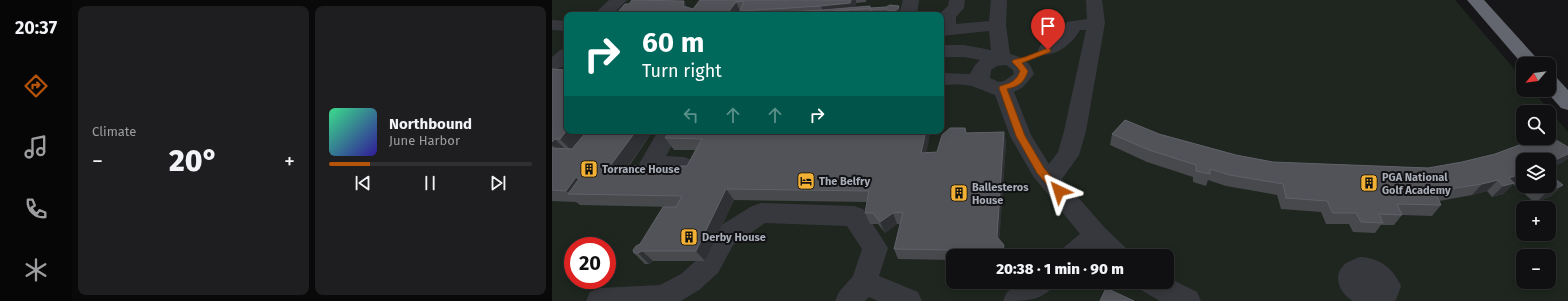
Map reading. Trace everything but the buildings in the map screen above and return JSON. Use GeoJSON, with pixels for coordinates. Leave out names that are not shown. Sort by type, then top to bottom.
{"type":"FeatureCollection","features":[{"type":"Feature","properties":{"kind":"highway"},"geometry":{"type":"LineString","coordinates":[[1475,0],[1527,57]]}},
{"type":"Feature","properties":{"kind":"highway"},"geometry":{"type":"LineString","coordinates":[[1556,90],[1568,103]]}},
{"type":"Feature","properties":{"kind":"lane"},"geometry":{"type":"LineString","coordinates":[[605,12],[619,0]]}},
{"type":"Feature","properties":{"kind":"lane"},"geometry":{"type":"LineString","coordinates":[[909,12],[911,0]]}},
{"type":"Feature","properties":{"kind":"lane"},"geometry":{"type":"LineString","coordinates":[[957,0],[956,8],[947,15],[944,30],[997,25]]}},
{"type":"Feature","properties":{"kind":"lane"},"geometry":{"type":"LineString","coordinates":[[944,79],[964,79],[993,85],[1016,84],[1021,80],[1008,64],[997,25],[999,0]]}},
{"type":"Feature","properties":{"kind":"lane"},"geometry":{"type":"LineString","coordinates":[[1050,180],[1068,155],[1075,131],[1096,23],[1094,0]]}},
{"type":"Feature","properties":{"kind":"lane"},"geometry":{"type":"LineString","coordinates":[[1096,23],[1073,26],[1068,36],[1048,50],[1027,59],[980,71],[980,78],[993,85],[1041,170],[1096,235],[1110,249]]}},
{"type":"Feature","properties":{"kind":"lane"},"geometry":{"type":"LineString","coordinates":[[552,25],[564,26]]}},
{"type":"Feature","properties":{"kind":"lane"},"geometry":{"type":"LineString","coordinates":[[944,51],[952,50],[982,53],[1008,64]]}},
{"type":"Feature","properties":{"kind":"lane"},"geometry":{"type":"LineString","coordinates":[[667,134],[650,164],[684,166]]}},
{"type":"Feature","properties":{"kind":"lane"},"geometry":{"type":"LineString","coordinates":[[600,301],[663,299],[690,282],[709,266],[724,237],[761,213],[854,216],[875,248],[862,292],[908,301]]}},
{"type":"Feature","properties":{"kind":"lane"},"geometry":{"type":"LineString","coordinates":[[1080,249],[1096,235]]}},
{"type":"Feature","properties":{"kind":"lane"},"geometry":{"type":"LineString","coordinates":[[1017,301],[1033,289]]}},
{"type":"Feature","properties":{"kind":"lane"},"geometry":{"type":"LineString","coordinates":[[1164,289],[1187,301]]}},
{"type":"Feature","properties":{"kind":"shaded area","name":"The Belfry"},"geometry":{"type":"Polygon","coordinates":[[[552,0],[1455,0],[1516,71],[1516,97],[1538,97],[1545,105],[1516,105],[1516,145],[1556,145],[1556,118],[1568,132],[1568,301],[552,301],[552,0]]]}},
{"type":"Feature","properties":{"kind":"place","name":"Torrance House"},"geometry":{"type":"Point","coordinates":[589,169]}},
{"type":"Feature","properties":{"kind":"place","name":"The Belfry"},"geometry":{"type":"Point","coordinates":[806,181]}},
{"type":"Feature","properties":{"kind":"place","name":"PGA National Golf Academy"},"geometry":{"type":"Point","coordinates":[1369,183]}},
{"type":"Feature","properties":{"kind":"place","name":"Ballesteros House"},"geometry":{"type":"Point","coordinates":[959,193]}},
{"type":"Feature","properties":{"kind":"place","name":"Derby House"},"geometry":{"type":"Point","coordinates":[689,237]}},
{"type":"Feature","properties":{"kind":"route"},"geometry":{"type":"LineString","coordinates":[[1048,50],[1027,59],[1015,62],[1021,65],[1024,74],[1021,80],[1016,84],[1003,88],[1021,136],[1041,170],[1059,191]]}}]}
